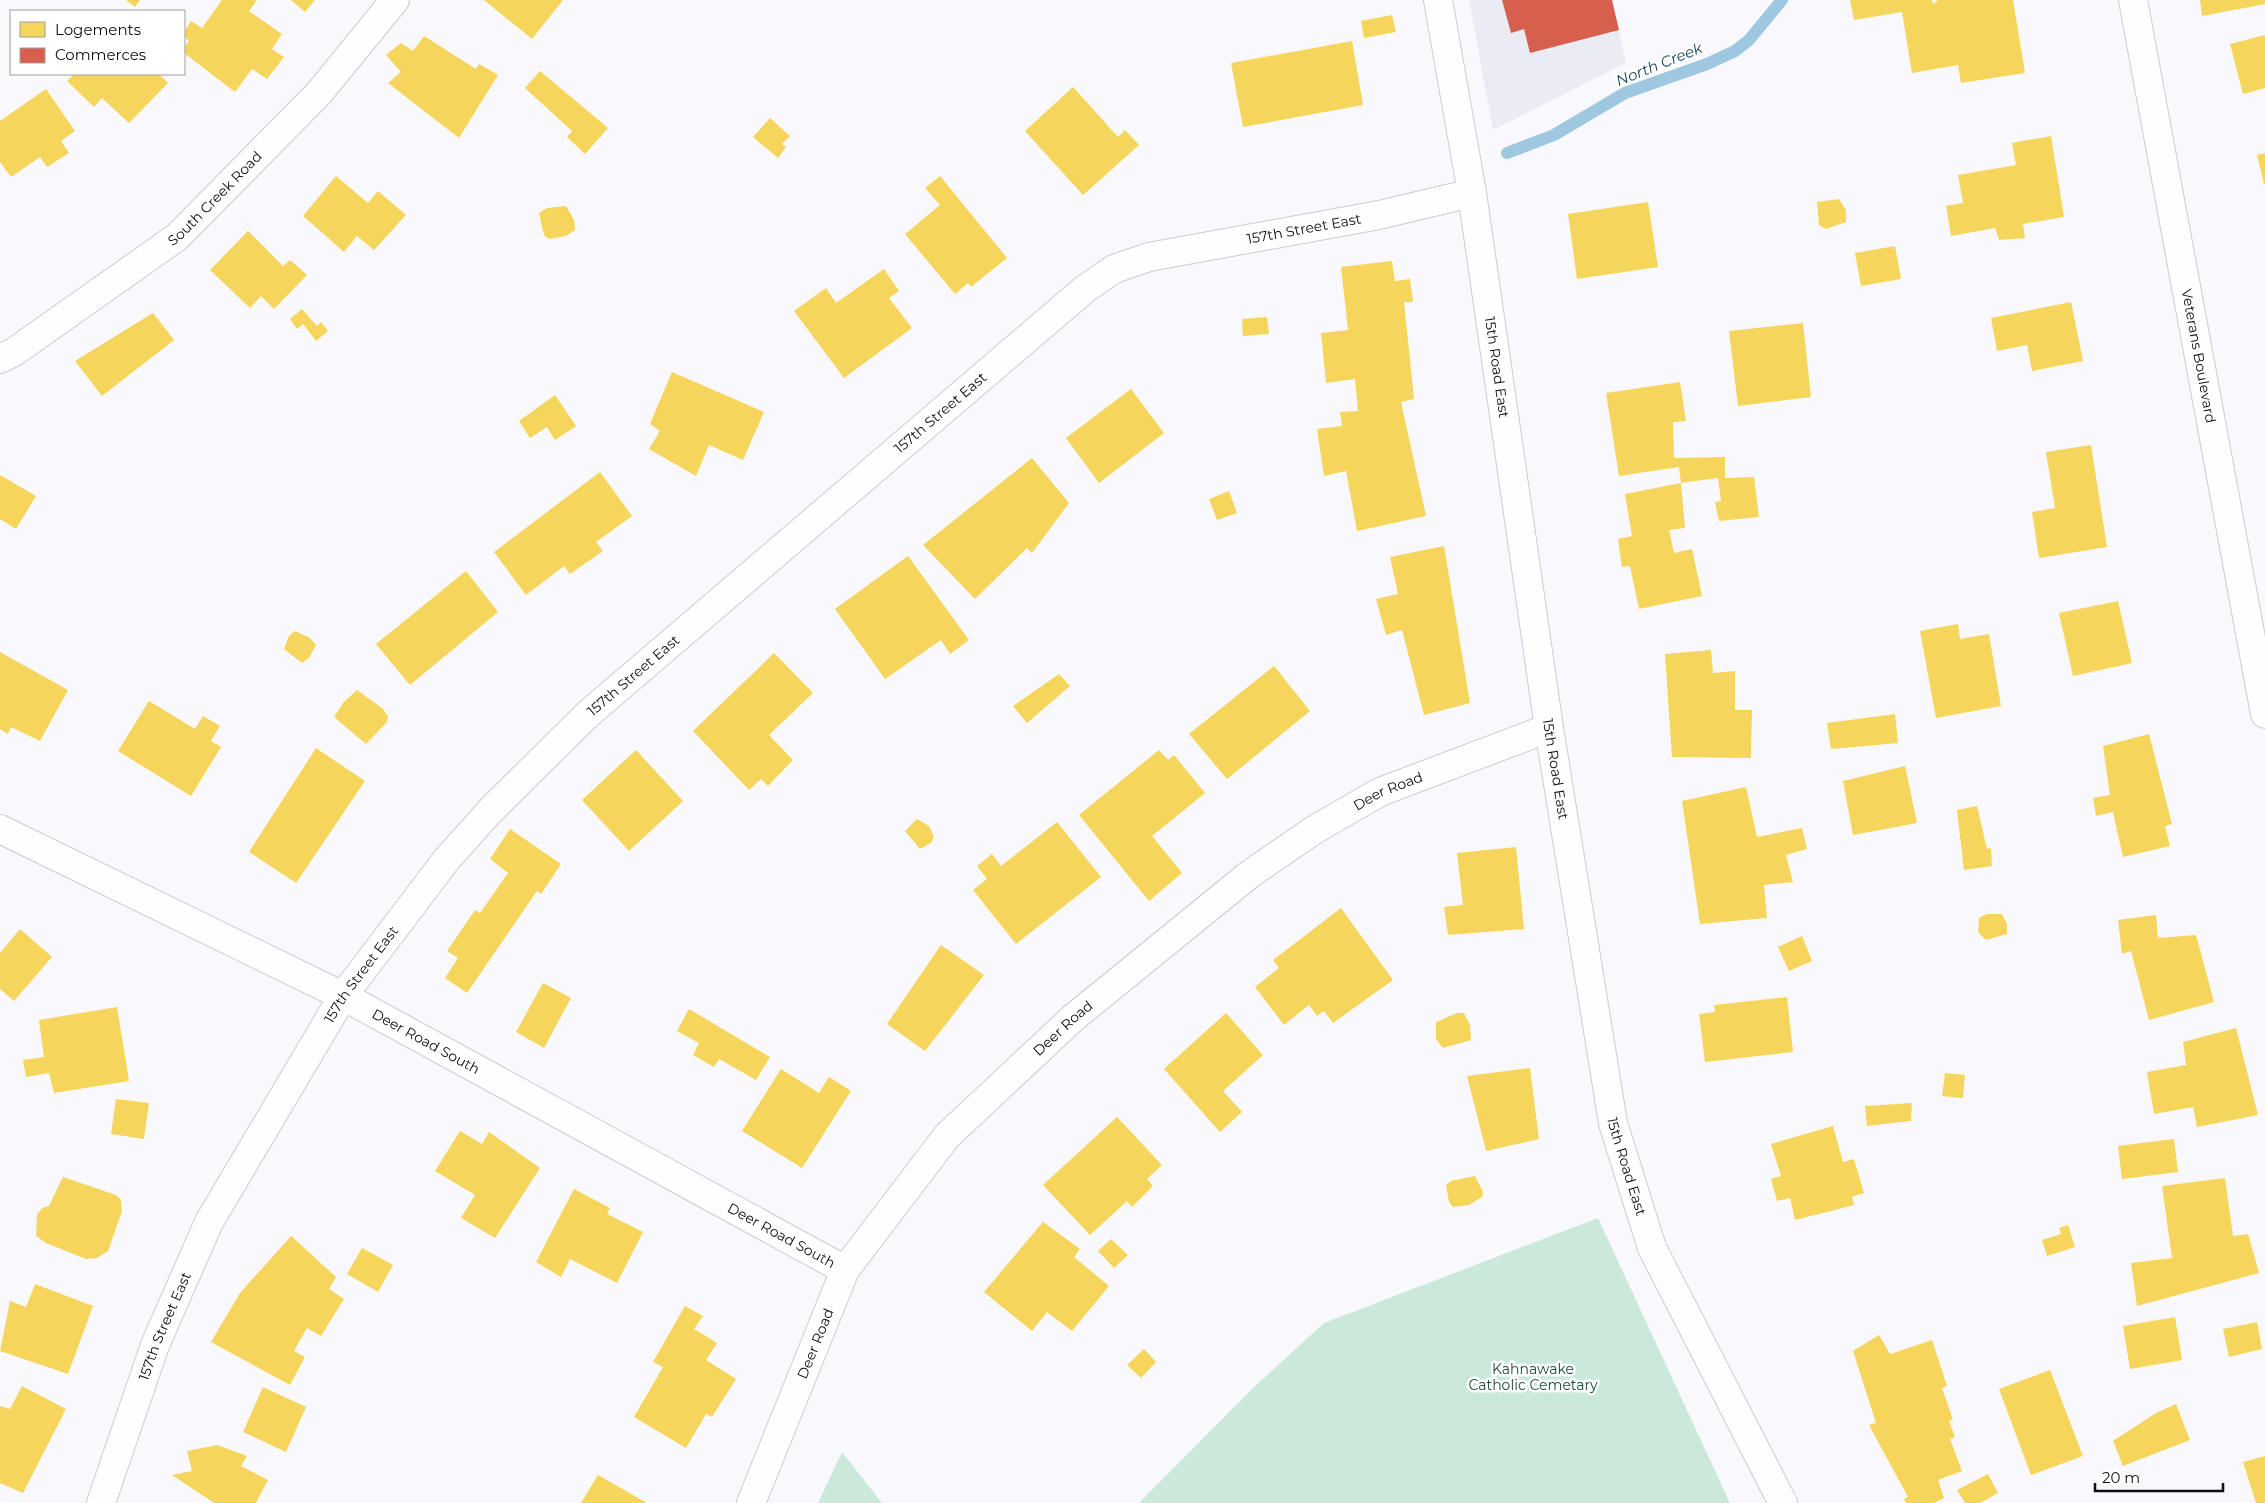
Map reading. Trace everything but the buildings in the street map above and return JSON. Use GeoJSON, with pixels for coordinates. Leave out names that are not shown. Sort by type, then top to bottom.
{"type":"FeatureCollection","features":[{"type":"Feature","properties":{"kind":"street","name":"South Creek Road"},"geometry":{"type":"LineString","coordinates":[[0,359],[14,352],[177,237],[319,93],[395,0]]}},
{"type":"Feature","properties":{"kind":"street","name":"15th Road East"},"geometry":{"type":"LineString","coordinates":[[1438,0],[1472,193],[1549,728],[1613,1123],[1652,1248],[1783,1503]]}},
{"type":"Feature","properties":{"kind":"street","name":"Veterans Boulevard"},"geometry":{"type":"LineString","coordinates":[[2133,0],[2265,714]]}},
{"type":"Feature","properties":{"kind":"street","name":"157th Street East"},"geometry":{"type":"LineString","coordinates":[[101,1503],[155,1345],[210,1222],[343,996],[454,852],[492,809],[588,714],[1085,289],[1114,269],[1149,257],[1380,215],[1472,193]]}},
{"type":"Feature","properties":{"kind":"street","name":"Deer Road"},"geometry":{"type":"LineString","coordinates":[[751,1503],[845,1270],[947,1136],[1073,1018],[1250,874],[1314,830],[1380,792],[1549,728]]}},
{"type":"Feature","properties":{"kind":"street","name":"Deer Road South"},"geometry":{"type":"LineString","coordinates":[[0,829],[343,996],[845,1270]]}},
{"type":"Feature","properties":{"kind":"shaded area"},"geometry":{"type":"Polygon","coordinates":[[[1469,0],[1612,0],[1626,63],[1493,130],[1469,0]]]}},
{"type":"Feature","properties":{"kind":"green space","name":"Kahnawake Catholic Cemetary"},"geometry":{"type":"Polygon","coordinates":[[[1598,1218],[1730,1503],[1139,1503],[1252,1389],[1324,1323],[1598,1218]]]}},
{"type":"Feature","properties":{"kind":"green space"},"geometry":{"type":"Polygon","coordinates":[[[842,1452],[882,1503],[818,1503],[842,1452]]]}},
{"type":"Feature","properties":{"kind":"waterway","name":"North Creek"},"geometry":{"type":"LineString","coordinates":[[1507,153],[1554,135],[1625,93],[1707,64],[1735,51],[1749,40],[1782,0]]}}]}
